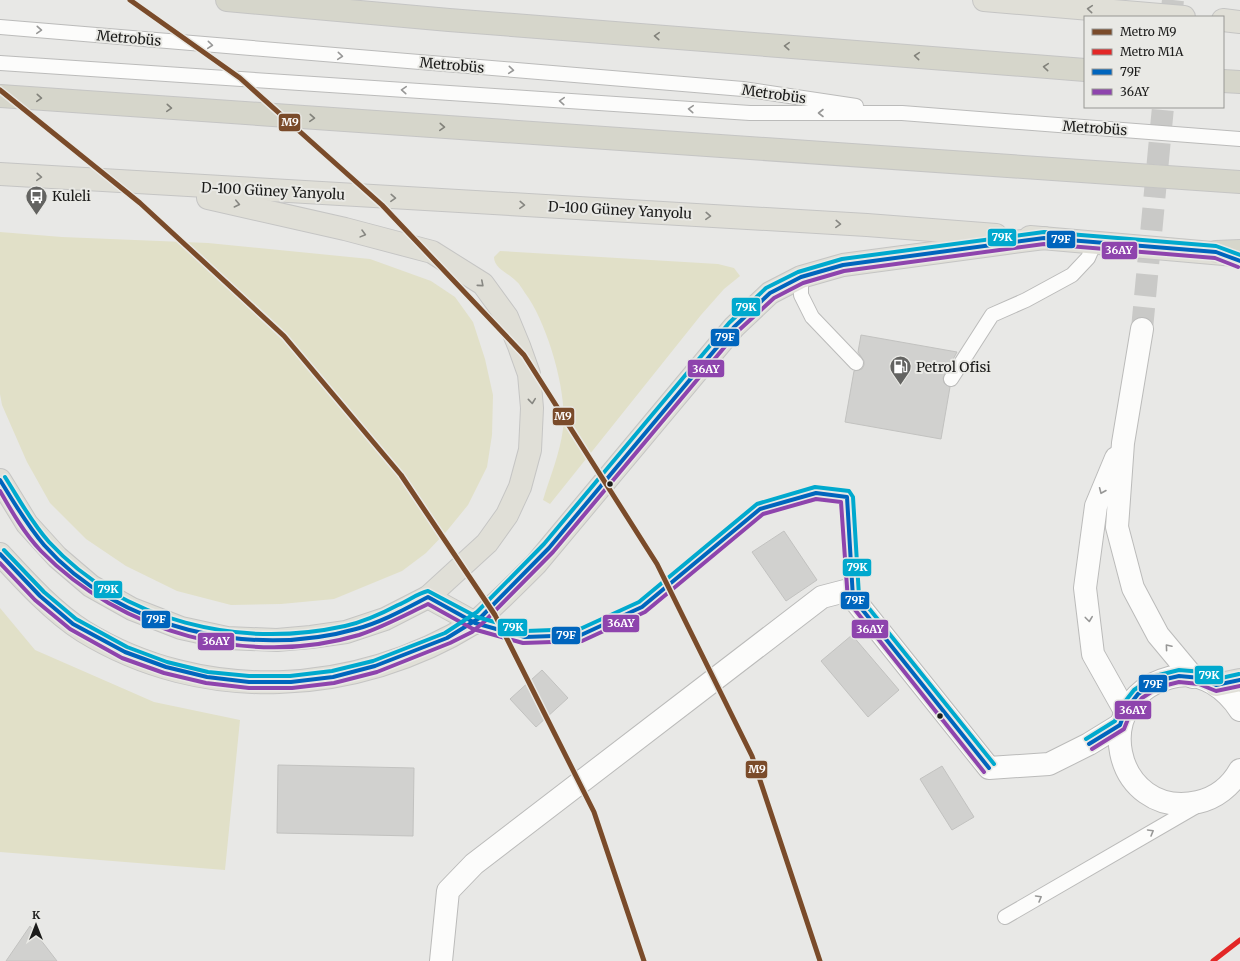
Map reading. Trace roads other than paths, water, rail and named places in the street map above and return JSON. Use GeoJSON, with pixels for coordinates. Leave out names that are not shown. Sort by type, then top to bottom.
{"type":"FeatureCollection","features":[{"type":"Feature","properties":{"kind":"highway"},"geometry":{"type":"LineString","coordinates":[[227,0],[449,20],[1084,70]]}},
{"type":"Feature","properties":{"kind":"highway"},"geometry":{"type":"LineString","coordinates":[[1224,81],[1240,82]]}},
{"type":"Feature","properties":{"kind":"highway"},"geometry":{"type":"LineString","coordinates":[[0,96],[1240,182]]}},
{"type":"Feature","properties":{"kind":"highway"},"geometry":{"type":"LineString","coordinates":[[1216,252],[1240,251]]}},
{"type":"Feature","properties":{"kind":"main road"},"geometry":{"type":"LineString","coordinates":[[984,0],[1172,16]]}},
{"type":"Feature","properties":{"kind":"main road"},"geometry":{"type":"LineString","coordinates":[[1224,20],[1240,22]]}},
{"type":"Feature","properties":{"kind":"main road","name":"D-100 Güney Yanyolu"},"geometry":{"type":"LineString","coordinates":[[0,174],[851,224],[1095,242],[1216,252],[1240,256]]}},
{"type":"Feature","properties":{"kind":"main road"},"geometry":{"type":"LineString","coordinates":[[0,480],[27,524],[57,557],[91,586],[132,609],[180,628],[227,638],[277,640],[311,637],[346,632],[385,619],[428,597],[487,543],[507,515],[520,487],[530,450],[532,408],[529,374],[507,317],[483,284],[432,252],[345,229],[144,183]]}},
{"type":"Feature","properties":{"kind":"main road"},"geometry":{"type":"LineString","coordinates":[[0,554],[51,606],[83,630],[123,652],[164,668],[203,677],[243,683],[294,682],[343,676],[397,660],[475,623],[536,564],[734,327],[770,293],[801,277],[843,265],[1044,238]]}},
{"type":"Feature","properties":{"kind":"main road"},"geometry":{"type":"LineString","coordinates":[[1216,252],[1240,261]]}},
{"type":"Feature","properties":{"kind":"main road"},"geometry":{"type":"LineString","coordinates":[[428,597],[475,623]]}},
{"type":"Feature","properties":{"kind":"main road"},"geometry":{"type":"LineString","coordinates":[[1216,685],[1240,680]]}},
{"type":"Feature","properties":{"kind":"street"},"geometry":{"type":"LineString","coordinates":[[1142,329],[1123,443],[1117,527],[1133,588],[1158,635],[1192,677]]}},
{"type":"Feature","properties":{"kind":"street"},"geometry":{"type":"LineString","coordinates":[[1123,443],[1096,506],[1085,588],[1093,654],[1123,718],[1119,744],[1123,763],[1132,780],[1147,793],[1165,803],[1184,805],[1208,800],[1226,788],[1240,771]]}},
{"type":"Feature","properties":{"kind":"street"},"geometry":{"type":"LineString","coordinates":[[441,961],[448,891],[474,864],[822,597],[845,590],[853,598],[989,768],[1049,764],[1089,744],[1123,718],[1138,694],[1157,681],[1179,676],[1201,678],[1216,685],[1231,697],[1240,710]]}},
{"type":"Feature","properties":{"kind":"lane","name":"Metrobüs"},"geometry":{"type":"LineString","coordinates":[[0,27],[743,89],[902,113],[1240,139]]}},
{"type":"Feature","properties":{"kind":"lane","name":"Metrobüs"},"geometry":{"type":"LineString","coordinates":[[0,62],[750,113],[902,113]]}},
{"type":"Feature","properties":{"kind":"lane"},"geometry":{"type":"LineString","coordinates":[[952,379],[992,315],[1026,300],[1072,275],[1088,258],[1095,242]]}},
{"type":"Feature","properties":{"kind":"lane"},"geometry":{"type":"LineString","coordinates":[[801,277],[801,295],[812,317],[856,363]]}},
{"type":"Feature","properties":{"kind":"lane"},"geometry":{"type":"LineString","coordinates":[[475,623],[525,636],[581,635],[642,607],[760,509],[816,493],[847,497],[853,598]]}},
{"type":"Feature","properties":{"kind":"lane"},"geometry":{"type":"LineString","coordinates":[[1005,918],[1208,800]]}},
{"type":"Feature","properties":{"kind":"tunnel"},"geometry":{"type":"LineString","coordinates":[[1171,16],[1173,0]]}},
{"type":"Feature","properties":{"kind":"tunnel"},"geometry":{"type":"LineString","coordinates":[[1142,329],[1163,108]]}},
{"type":"Feature","properties":{"kind":"metro line","name":"M9"},"geometry":{"type":"LineString","coordinates":[[130,0],[240,78],[382,205],[524,355],[657,564],[752,756],[820,961]]}},
{"type":"Feature","properties":{"kind":"metro line","name":"M9"},"geometry":{"type":"LineString","coordinates":[[0,90],[140,203],[284,336],[401,475],[495,615],[594,812],[644,961]]}},
{"type":"Feature","properties":{"kind":"metro line","name":"M1A"},"geometry":{"type":"LineString","coordinates":[[1213,961],[1240,940]]}},
{"type":"Feature","properties":{"kind":"place","name":"Kuleli"},"geometry":{"type":"Point","coordinates":[36,216]}},
{"type":"Feature","properties":{"kind":"place","name":"Petrol Ofisi"},"geometry":{"type":"Point","coordinates":[901,386]}}]}
